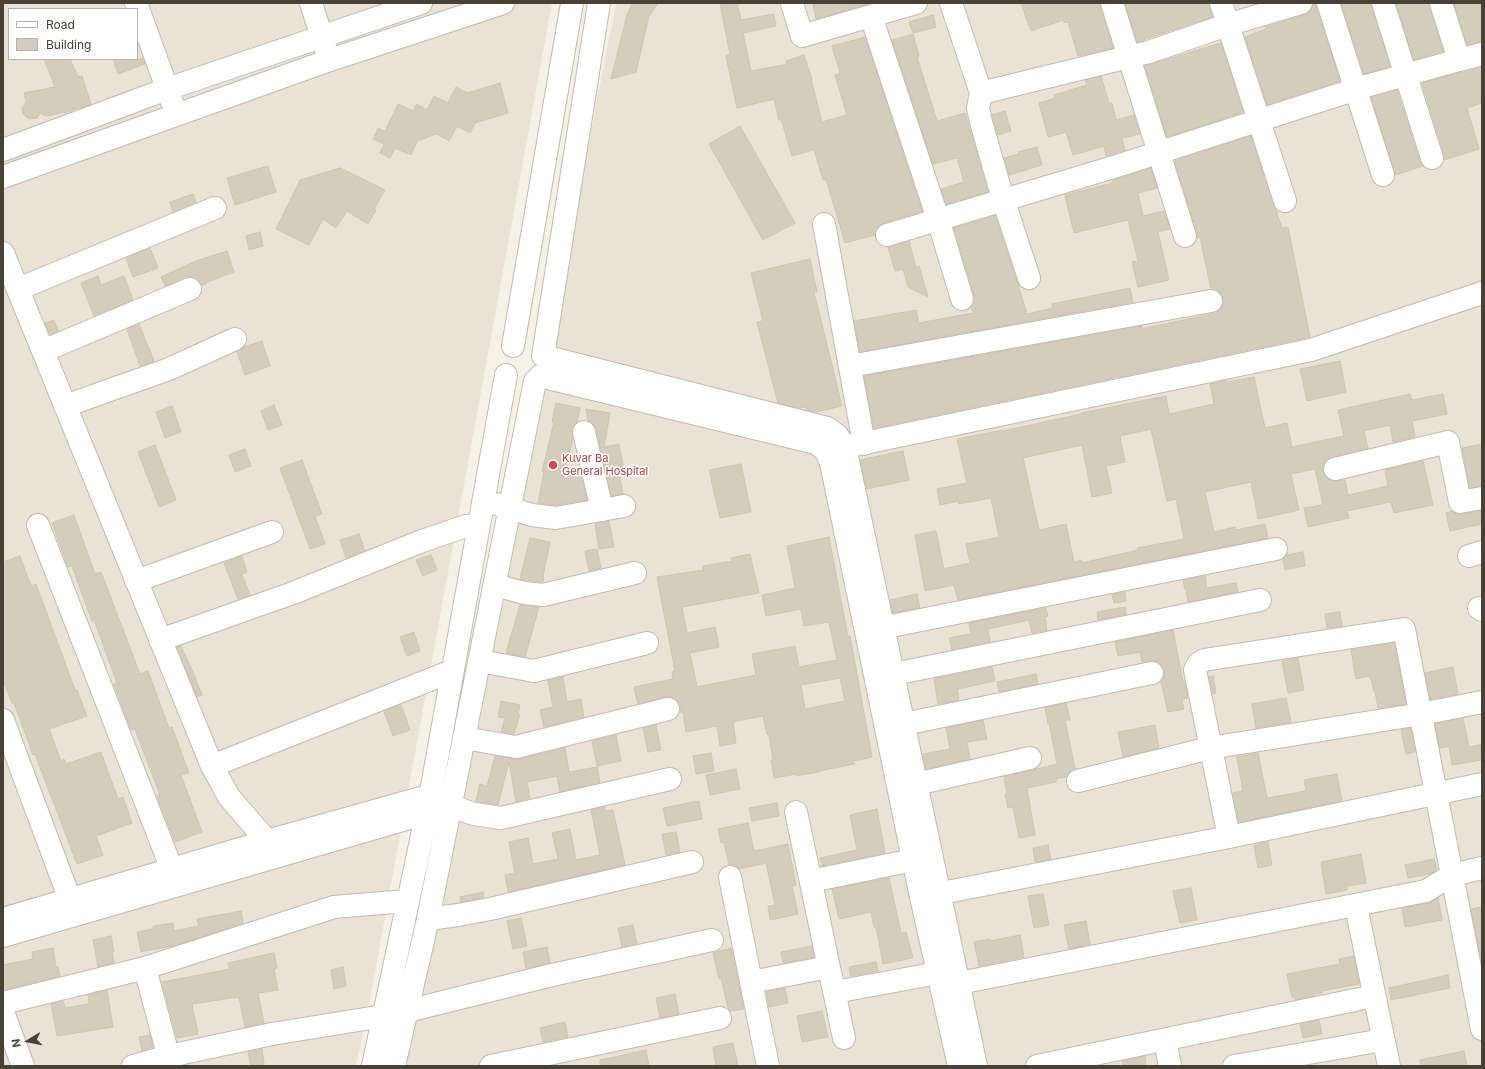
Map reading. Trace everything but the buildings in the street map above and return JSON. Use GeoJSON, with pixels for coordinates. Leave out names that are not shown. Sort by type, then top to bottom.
{"type":"FeatureCollection","features":[{"type":"Feature","properties":{"kind":"street"},"geometry":{"type":"LineString","coordinates":[[311,3],[330,60]]}},
{"type":"Feature","properties":{"kind":"street"},"geometry":{"type":"LineString","coordinates":[[3,150],[167,89],[421,3]]}},
{"type":"Feature","properties":{"kind":"street"},"geometry":{"type":"LineString","coordinates":[[3,177],[330,60],[503,3]]}},
{"type":"Feature","properties":{"kind":"street"},"geometry":{"type":"LineString","coordinates":[[514,346],[572,3]]}},
{"type":"Feature","properties":{"kind":"street"},"geometry":{"type":"LineString","coordinates":[[394,1066],[428,919],[510,508],[539,371],[599,3]]}},
{"type":"Feature","properties":{"kind":"street"},"geometry":{"type":"LineString","coordinates":[[792,3],[802,36],[916,3]]}},
{"type":"Feature","properties":{"kind":"street"},"geometry":{"type":"LineString","coordinates":[[951,3],[980,93],[978,108],[1004,199],[1029,278]]}},
{"type":"Feature","properties":{"kind":"street"},"geometry":{"type":"LineString","coordinates":[[1112,3],[1185,236]]}},
{"type":"Feature","properties":{"kind":"street"},"geometry":{"type":"LineString","coordinates":[[1221,3],[1285,201]]}},
{"type":"Feature","properties":{"kind":"street"},"geometry":{"type":"LineString","coordinates":[[980,93],[1149,52],[1227,25],[1301,3]]}},
{"type":"Feature","properties":{"kind":"street"},"geometry":{"type":"LineString","coordinates":[[1328,3],[1383,175]]}},
{"type":"Feature","properties":{"kind":"street"},"geometry":{"type":"LineString","coordinates":[[1383,3],[1432,158]]}},
{"type":"Feature","properties":{"kind":"street"},"geometry":{"type":"LineString","coordinates":[[1441,3],[1459,60]]}},
{"type":"Feature","properties":{"kind":"street"},"geometry":{"type":"LineString","coordinates":[[138,9],[177,115]]}},
{"type":"Feature","properties":{"kind":"street"},"geometry":{"type":"LineString","coordinates":[[871,16],[938,219],[962,299]]}},
{"type":"Feature","properties":{"kind":"street"},"geometry":{"type":"LineString","coordinates":[[887,235],[1159,153],[1405,74],[1482,54]]}},
{"type":"Feature","properties":{"kind":"street"},"geometry":{"type":"LineString","coordinates":[[18,289],[215,208]]}},
{"type":"Feature","properties":{"kind":"street"},"geometry":{"type":"LineString","coordinates":[[824,224],[850,366],[845,447],[885,676],[913,860],[930,895]]}},
{"type":"Feature","properties":{"kind":"street"},"geometry":{"type":"LineString","coordinates":[[3,253],[212,766],[230,797],[268,841]]}},
{"type":"Feature","properties":{"kind":"street"},"geometry":{"type":"LineString","coordinates":[[43,351],[190,289]]}},
{"type":"Feature","properties":{"kind":"street"},"geometry":{"type":"LineString","coordinates":[[845,447],[1311,350],[1482,292]]}},
{"type":"Feature","properties":{"kind":"street"},"geometry":{"type":"LineString","coordinates":[[850,366],[1211,301]]}},
{"type":"Feature","properties":{"kind":"street"},"geometry":{"type":"LineString","coordinates":[[65,406],[169,369],[235,339]]}},
{"type":"Feature","properties":{"kind":"street"},"geometry":{"type":"LineString","coordinates":[[527,344],[534,346],[539,350],[539,371],[523,385],[516,384],[510,380],[503,369],[504,356],[514,346],[527,344]]}},
{"type":"Feature","properties":{"kind":"street"},"geometry":{"type":"LineString","coordinates":[[539,371],[826,428],[837,435],[845,447]]}},
{"type":"Feature","properties":{"kind":"street"},"geometry":{"type":"LineString","coordinates":[[372,1066],[428,804],[506,375]]}},
{"type":"Feature","properties":{"kind":"street"},"geometry":{"type":"LineString","coordinates":[[584,432],[602,510]]}},
{"type":"Feature","properties":{"kind":"street"},"geometry":{"type":"LineString","coordinates":[[1335,469],[1448,442],[1460,502],[1482,498]]}},
{"type":"Feature","properties":{"kind":"street"},"geometry":{"type":"LineString","coordinates":[[483,500],[532,515],[556,518],[624,506]]}},
{"type":"Feature","properties":{"kind":"street"},"geometry":{"type":"LineString","coordinates":[[160,640],[294,593],[422,541],[466,526],[478,524]]}},
{"type":"Feature","properties":{"kind":"street"},"geometry":{"type":"LineString","coordinates":[[38,525],[172,870]]}},
{"type":"Feature","properties":{"kind":"street"},"geometry":{"type":"LineString","coordinates":[[136,581],[272,532]]}},
{"type":"Feature","properties":{"kind":"street"},"geometry":{"type":"LineString","coordinates":[[876,630],[1276,549]]}},
{"type":"Feature","properties":{"kind":"street"},"geometry":{"type":"LineString","coordinates":[[495,586],[543,595],[635,573]]}},
{"type":"Feature","properties":{"kind":"street"},"geometry":{"type":"LineString","coordinates":[[885,676],[1260,600]]}},
{"type":"Feature","properties":{"kind":"street"},"geometry":{"type":"LineString","coordinates":[[1229,837],[1194,670],[1198,664],[1204,660],[1404,629],[1452,875],[1475,955],[1482,1029]]}},
{"type":"Feature","properties":{"kind":"street"},"geometry":{"type":"LineString","coordinates":[[480,661],[534,671],[647,643]]}},
{"type":"Feature","properties":{"kind":"street"},"geometry":{"type":"LineString","coordinates":[[212,766],[452,671]]}},
{"type":"Feature","properties":{"kind":"street"},"geometry":{"type":"LineString","coordinates":[[904,724],[1152,673]]}},
{"type":"Feature","properties":{"kind":"street"},"geometry":{"type":"LineString","coordinates":[[885,676],[904,724],[916,784],[930,895],[946,981],[959,1066]]}},
{"type":"Feature","properties":{"kind":"street"},"geometry":{"type":"LineString","coordinates":[[1078,781],[1210,748],[1421,714],[1482,702]]}},
{"type":"Feature","properties":{"kind":"street"},"geometry":{"type":"LineString","coordinates":[[464,738],[516,747],[668,709]]}},
{"type":"Feature","properties":{"kind":"street"},"geometry":{"type":"LineString","coordinates":[[3,720],[70,900]]}},
{"type":"Feature","properties":{"kind":"street"},"geometry":{"type":"LineString","coordinates":[[916,784],[1030,758]]}},
{"type":"Feature","properties":{"kind":"street"},"geometry":{"type":"LineString","coordinates":[[452,797],[474,814],[501,818],[670,779]]}},
{"type":"Feature","properties":{"kind":"street"},"geometry":{"type":"LineString","coordinates":[[930,895],[1229,837],[1482,784]]}},
{"type":"Feature","properties":{"kind":"street"},"geometry":{"type":"LineString","coordinates":[[3,936],[452,797]]}},
{"type":"Feature","properties":{"kind":"street"},"geometry":{"type":"LineString","coordinates":[[3,919],[268,841],[428,804]]}},
{"type":"Feature","properties":{"kind":"street"},"geometry":{"type":"LineString","coordinates":[[796,812],[844,1038]]}},
{"type":"Feature","properties":{"kind":"street"},"geometry":{"type":"LineString","coordinates":[[811,881],[913,860]]}},
{"type":"Feature","properties":{"kind":"street"},"geometry":{"type":"LineString","coordinates":[[428,919],[490,909],[692,862]]}},
{"type":"Feature","properties":{"kind":"street"},"geometry":{"type":"LineString","coordinates":[[835,992],[946,981],[1356,906],[1426,891],[1452,875],[1482,868]]}},
{"type":"Feature","properties":{"kind":"street"},"geometry":{"type":"LineString","coordinates":[[730,877],[768,1066]]}},
{"type":"Feature","properties":{"kind":"street"},"geometry":{"type":"LineString","coordinates":[[3,1003],[145,968],[334,907],[407,900]]}},
{"type":"Feature","properties":{"kind":"street"},"geometry":{"type":"LineString","coordinates":[[1356,906],[1389,1066]]}},
{"type":"Feature","properties":{"kind":"street"},"geometry":{"type":"LineString","coordinates":[[407,1011],[552,976],[712,940]]}},
{"type":"Feature","properties":{"kind":"street"},"geometry":{"type":"LineString","coordinates":[[751,982],[829,967]]}},
{"type":"Feature","properties":{"kind":"street"},"geometry":{"type":"LineString","coordinates":[[145,968],[170,1061]]}},
{"type":"Feature","properties":{"kind":"street"},"geometry":{"type":"LineString","coordinates":[[946,981],[976,1066]]}},
{"type":"Feature","properties":{"kind":"street"},"geometry":{"type":"LineString","coordinates":[[1037,1066],[1081,1062],[1165,1040],[1374,996]]}},
{"type":"Feature","properties":{"kind":"street"},"geometry":{"type":"LineString","coordinates":[[3,1012],[23,1066]]}},
{"type":"Feature","properties":{"kind":"street"},"geometry":{"type":"LineString","coordinates":[[133,1066],[170,1061],[272,1034],[383,1016]]}},
{"type":"Feature","properties":{"kind":"street"},"geometry":{"type":"LineString","coordinates":[[491,1066],[720,1018]]}},
{"type":"Feature","properties":{"kind":"street"},"geometry":{"type":"LineString","coordinates":[[1165,1040],[1170,1066]]}},
{"type":"Feature","properties":{"kind":"street"},"geometry":{"type":"LineString","coordinates":[[1234,1066],[1384,1040]]}},
{"type":"Feature","properties":{"kind":"shaded area"},"geometry":{"type":"Polygon","coordinates":[[[3,3],[552,3],[371,994],[356,1066],[3,1066],[3,3]]]}},
{"type":"Feature","properties":{"kind":"shaded area"},"geometry":{"type":"Polygon","coordinates":[[[616,3],[1482,3],[1482,1066],[399,1066],[548,352],[616,3]]]}},
{"type":"Feature","properties":{"kind":"place","name":"Kuvar Ba General Hospital"},"geometry":{"type":"Point","coordinates":[553,465]}}]}
